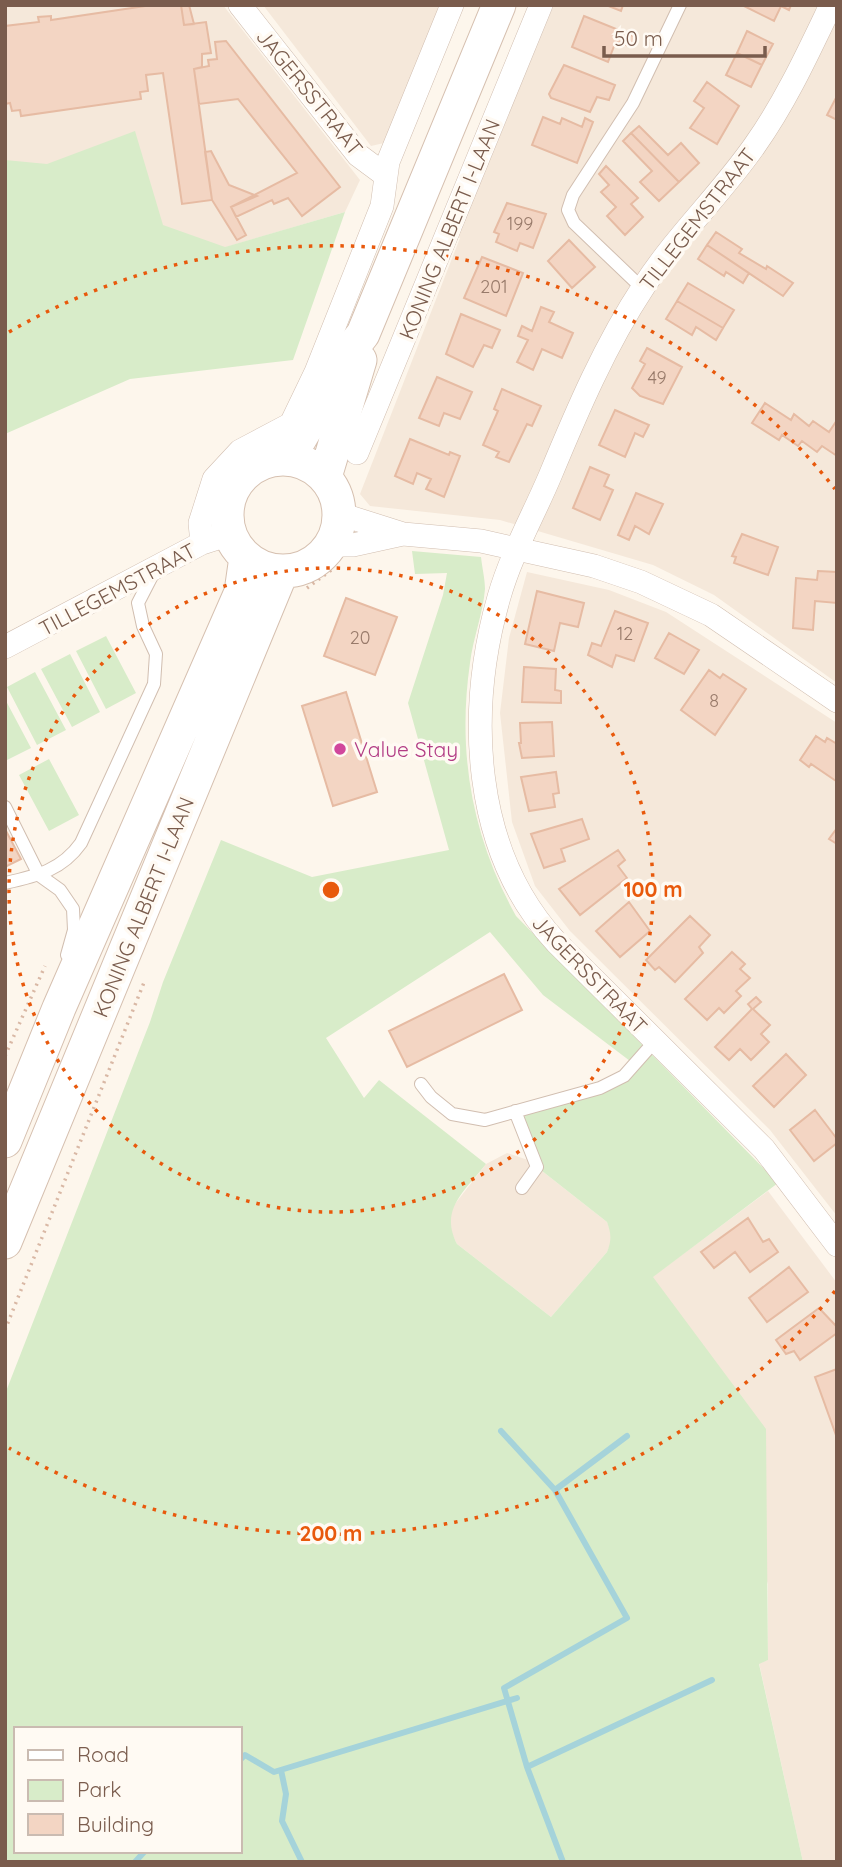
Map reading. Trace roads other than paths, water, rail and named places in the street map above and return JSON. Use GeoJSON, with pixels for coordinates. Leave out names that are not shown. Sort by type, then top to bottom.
{"type":"FeatureCollection","features":[{"type":"Feature","properties":{"kind":"main road","name":"KONING ALBERT I-LAAN"},"geometry":{"type":"LineString","coordinates":[[325,477],[366,352],[499,5]]}},
{"type":"Feature","properties":{"kind":"main road","name":"KONING ALBERT I-LAAN"},"geometry":{"type":"LineString","coordinates":[[5,1141],[241,592],[226,545],[228,502],[243,475],[257,465],[286,459],[366,352]]}},
{"type":"Feature","properties":{"kind":"main road"},"geometry":{"type":"LineString","coordinates":[[226,545],[256,565],[293,582],[341,535],[334,491],[325,477],[302,462],[286,459]]}},
{"type":"Feature","properties":{"kind":"main road","name":"KONING ALBERT I-LAAN"},"geometry":{"type":"LineString","coordinates":[[5,1242],[293,582]]}},
{"type":"Feature","properties":{"kind":"street","name":"JAGERSSTRAAT"},"geometry":{"type":"LineString","coordinates":[[240,5],[358,155],[385,175]]}},
{"type":"Feature","properties":{"kind":"street","name":"KONING ALBERT I-LAAN"},"geometry":{"type":"LineString","coordinates":[[226,545],[200,523],[214,479],[240,451],[291,424],[316,372],[382,206],[385,175],[452,5]]}},
{"type":"Feature","properties":{"kind":"street","name":"KONING ALBERT I-LAAN"},"geometry":{"type":"LineString","coordinates":[[357,453],[366,352],[541,5]]}},
{"type":"Feature","properties":{"kind":"street","name":"TILLEGEMSTRAAT"},"geometry":{"type":"LineString","coordinates":[[516,550],[587,389],[642,288],[665,254],[756,144],[791,86],[831,5]]}},
{"type":"Feature","properties":{"kind":"street"},"geometry":{"type":"LineString","coordinates":[[341,535],[403,534]]}},
{"type":"Feature","properties":{"kind":"street"},"geometry":{"type":"LineString","coordinates":[[341,535],[403,534],[481,541],[594,566],[668,592],[711,615],[837,701]]}},
{"type":"Feature","properties":{"kind":"street","name":"TILLEGEMSTRAAT"},"geometry":{"type":"LineString","coordinates":[[5,647],[156,568],[226,545]]}},
{"type":"Feature","properties":{"kind":"street","name":"JAGERSSTRAAT"},"geometry":{"type":"LineString","coordinates":[[516,550],[499,595],[483,681],[482,726],[485,794],[494,838],[513,884],[537,921],[770,1156],[837,1245]]}},
{"type":"Feature","properties":{"kind":"lane"},"geometry":{"type":"LineString","coordinates":[[642,288],[574,223],[568,210],[572,195],[639,92],[680,5]]}},
{"type":"Feature","properties":{"kind":"lane"},"geometry":{"type":"LineString","coordinates":[[5,883],[39,875],[71,857],[81,843],[153,684],[156,654],[143,626],[138,603],[156,568]]}},
{"type":"Feature","properties":{"kind":"lane"},"geometry":{"type":"LineString","coordinates":[[113,591],[138,603]]}},
{"type":"Feature","properties":{"kind":"lane"},"geometry":{"type":"LineString","coordinates":[[5,807],[39,875],[60,890],[73,909],[75,921],[60,1008]]}},
{"type":"Feature","properties":{"kind":"lane"},"geometry":{"type":"LineString","coordinates":[[421,1084],[431,1097],[452,1114],[485,1121],[600,1088],[624,1076],[655,1041]]}},
{"type":"Feature","properties":{"kind":"lane"},"geometry":{"type":"LineString","coordinates":[[515,1111],[537,1167],[522,1188]]}},
{"type":"Feature","properties":{"kind":"waterway"},"geometry":{"type":"LineString","coordinates":[[501,1431],[555,1490]]}},
{"type":"Feature","properties":{"kind":"waterway"},"geometry":{"type":"LineString","coordinates":[[627,1436],[555,1490],[627,1618],[504,1688],[527,1767],[712,1680]]}},
{"type":"Feature","properties":{"kind":"waterway"},"geometry":{"type":"LineString","coordinates":[[242,1758],[245,1755],[274,1772],[517,1698]]}},
{"type":"Feature","properties":{"kind":"waterway"},"geometry":{"type":"LineString","coordinates":[[527,1767],[563,1862]]}},
{"type":"Feature","properties":{"kind":"waterway"},"geometry":{"type":"LineString","coordinates":[[281,1770],[286,1794],[282,1821],[302,1862]]}},
{"type":"Feature","properties":{"kind":"waterway"},"geometry":{"type":"LineString","coordinates":[[135,1862],[143,1853]]}},
{"type":"Feature","properties":{"kind":"place","name":"Value Stay"},"geometry":{"type":"Point","coordinates":[340,749]}}]}
